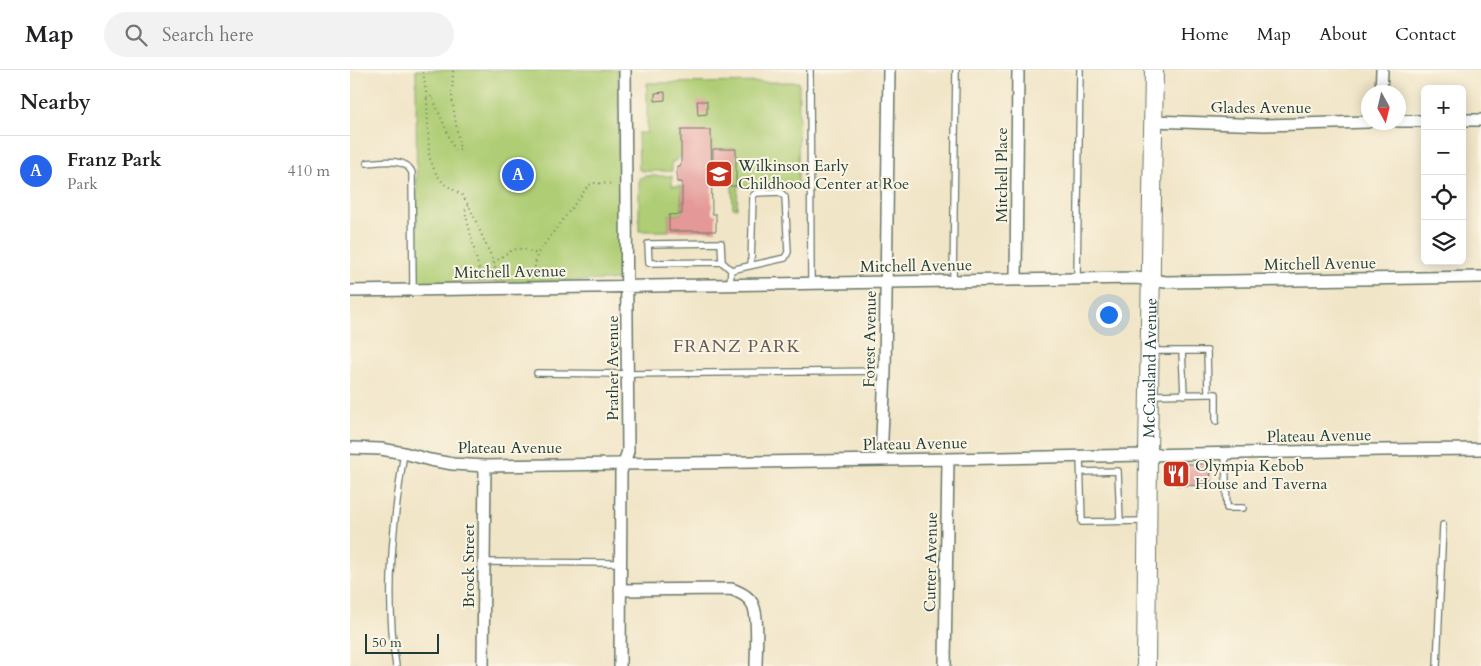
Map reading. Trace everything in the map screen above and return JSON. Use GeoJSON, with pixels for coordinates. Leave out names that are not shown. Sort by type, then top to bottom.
{"type":"FeatureCollection","features":[{"type":"Feature","properties":{"kind":"main road","name":"McCausland Avenue"},"geometry":{"type":"LineString","coordinates":[[1146,666],[1154,70]]}},
{"type":"Feature","properties":{"kind":"street","name":"Prather Avenue"},"geometry":{"type":"LineString","coordinates":[[620,666],[621,472],[628,451],[625,70]]}},
{"type":"Feature","properties":{"kind":"street","name":"Forest Avenue"},"geometry":{"type":"LineString","coordinates":[[881,459],[885,371],[889,70]]}},
{"type":"Feature","properties":{"kind":"street","name":"Mitchell Place"},"geometry":{"type":"LineString","coordinates":[[1016,280],[1018,70]]}},
{"type":"Feature","properties":{"kind":"street"},"geometry":{"type":"LineString","coordinates":[[1381,85],[1382,70]]}},
{"type":"Feature","properties":{"kind":"street"},"geometry":{"type":"LineString","coordinates":[[1466,120],[1481,120]]}},
{"type":"Feature","properties":{"kind":"street","name":"Glades Avenue"},"geometry":{"type":"LineString","coordinates":[[1153,121],[1265,125],[1361,122]]}},
{"type":"Feature","properties":{"kind":"street"},"geometry":{"type":"LineString","coordinates":[[1406,122],[1421,121]]}},
{"type":"Feature","properties":{"kind":"street","name":"Mitchell Avenue"},"geometry":{"type":"LineString","coordinates":[[350,291],[886,281],[1136,278],[1166,282],[1481,277]]}},
{"type":"Feature","properties":{"kind":"street","name":"Plateau Avenue"},"geometry":{"type":"LineString","coordinates":[[350,448],[381,449],[454,464],[485,466],[1481,449]]}},
{"type":"Feature","properties":{"kind":"street","name":"Cutter Avenue"},"geometry":{"type":"LineString","coordinates":[[945,666],[948,459]]}},
{"type":"Feature","properties":{"kind":"street","name":"Brock Street"},"geometry":{"type":"LineString","coordinates":[[484,666],[485,466]]}},
{"type":"Feature","properties":{"kind":"street"},"geometry":{"type":"LineString","coordinates":[[620,590],[731,588],[740,592],[753,605],[756,622],[756,666]]}},
{"type":"Feature","properties":{"kind":"lane"},"geometry":{"type":"LineString","coordinates":[[810,70],[811,283]]}},
{"type":"Feature","properties":{"kind":"lane"},"geometry":{"type":"LineString","coordinates":[[953,281],[956,70]]}},
{"type":"Feature","properties":{"kind":"lane"},"geometry":{"type":"LineString","coordinates":[[1077,279],[1080,70]]}},
{"type":"Feature","properties":{"kind":"lane"},"geometry":{"type":"LineString","coordinates":[[367,163],[391,160],[407,166],[412,173],[412,290]]}},
{"type":"Feature","properties":{"kind":"lane"},"geometry":{"type":"LineString","coordinates":[[731,270],[785,258],[788,252],[785,197],[780,192],[756,193],[753,196],[751,265]]}},
{"type":"Feature","properties":{"kind":"lane"},"geometry":{"type":"LineString","coordinates":[[722,262],[721,243],[648,244],[649,263],[722,262],[731,270]]}},
{"type":"Feature","properties":{"kind":"lane"},"geometry":{"type":"LineString","coordinates":[[730,284],[731,270]]}},
{"type":"Feature","properties":{"kind":"lane"},"geometry":{"type":"LineString","coordinates":[[1150,351],[1207,351],[1208,394]]}},
{"type":"Feature","properties":{"kind":"lane"},"geometry":{"type":"LineString","coordinates":[[1182,351],[1184,395]]}},
{"type":"Feature","properties":{"kind":"lane"},"geometry":{"type":"LineString","coordinates":[[537,372],[628,374],[885,371]]}},
{"type":"Feature","properties":{"kind":"lane"},"geometry":{"type":"LineString","coordinates":[[1149,395],[1216,394],[1216,421]]}},
{"type":"Feature","properties":{"kind":"lane"},"geometry":{"type":"LineString","coordinates":[[396,666],[391,637],[392,543],[404,453]]}},
{"type":"Feature","properties":{"kind":"lane"},"geometry":{"type":"LineString","coordinates":[[1225,453],[1227,508],[1243,508]]}},
{"type":"Feature","properties":{"kind":"lane"},"geometry":{"type":"LineString","coordinates":[[1080,456],[1082,522],[1147,521]]}},
{"type":"Feature","properties":{"kind":"lane"},"geometry":{"type":"LineString","coordinates":[[1081,472],[1118,471],[1120,521]]}},
{"type":"Feature","properties":{"kind":"lane"},"geometry":{"type":"LineString","coordinates":[[1437,666],[1443,525]]}},
{"type":"Feature","properties":{"kind":"lane"},"geometry":{"type":"LineString","coordinates":[[484,562],[620,563]]}},
{"type":"Feature","properties":{"kind":"path"},"geometry":{"type":"LineString","coordinates":[[423,72],[427,99],[429,156],[435,172],[444,184],[462,195],[468,205],[494,263],[498,280]]}},
{"type":"Feature","properties":{"kind":"path"},"geometry":{"type":"LineString","coordinates":[[427,99],[432,96],[456,151],[460,150],[452,98],[453,72]]}},
{"type":"Feature","properties":{"kind":"path"},"geometry":{"type":"LineString","coordinates":[[533,279],[537,254],[589,186],[594,183],[614,184]]}},
{"type":"Feature","properties":{"kind":"path"},"geometry":{"type":"LineString","coordinates":[[468,205],[465,211],[481,280]]}},
{"type":"Feature","properties":{"kind":"path"},"geometry":{"type":"LineString","coordinates":[[494,263],[511,250],[523,249],[537,254]]}},
{"type":"Feature","properties":{"kind":"green space"},"geometry":{"type":"Polygon","coordinates":[[[416,70],[618,70],[620,277],[618,280],[417,283],[416,70]]]}},
{"type":"Feature","properties":{"kind":"green space"},"geometry":{"type":"Polygon","coordinates":[[[799,82],[798,184],[738,186],[737,208],[733,208],[732,186],[735,149],[704,150],[682,155],[676,161],[672,161],[672,171],[639,170],[638,133],[647,133],[647,83],[799,82]]]}},
{"type":"Feature","properties":{"kind":"green space"},"geometry":{"type":"Polygon","coordinates":[[[643,176],[672,176],[672,186],[681,186],[682,214],[669,215],[669,231],[639,231],[639,178],[643,178],[643,176]]]}},
{"type":"Feature","properties":{"kind":"building"},"geometry":{"type":"Polygon","coordinates":[[[665,92],[665,100],[655,101],[655,93],[665,92]]]}},
{"type":"Feature","properties":{"kind":"building"},"geometry":{"type":"Polygon","coordinates":[[[697,101],[707,101],[707,114],[698,115],[697,101]]]}},
{"type":"Feature","properties":{"kind":"building","name":"Wilkinson Early Childhood Center at Roe"},"geometry":{"type":"Polygon","coordinates":[[[681,130],[711,130],[712,214],[716,214],[716,231],[669,231],[669,215],[682,214],[682,182],[677,182],[677,166],[681,166],[681,130]]]}},
{"type":"Feature","properties":{"kind":"building"},"geometry":{"type":"Polygon","coordinates":[[[713,149],[736,149],[736,186],[713,186],[713,149]]]}},
{"type":"Feature","properties":{"kind":"building"},"geometry":{"type":"Polygon","coordinates":[[[1174,464],[1211,464],[1210,486],[1176,485],[1172,481],[1172,467],[1174,464]]]}},
{"type":"Feature","properties":{"kind":"place","name":"Wilkinson Early Childhood Center at Roe"},"geometry":{"type":"Point","coordinates":[719,174]}},
{"type":"Feature","properties":{"kind":"place","name":"Franz Park"},"geometry":{"type":"Point","coordinates":[518,175]}},
{"type":"Feature","properties":{"kind":"place","name":"Olympia Kebob House and Taverna"},"geometry":{"type":"Point","coordinates":[1176,474]}},
{"type":"Feature","properties":{"kind":"district","name":"FRANZ PARK"},"geometry":{"type":"Point","coordinates":[737,346]}}]}
